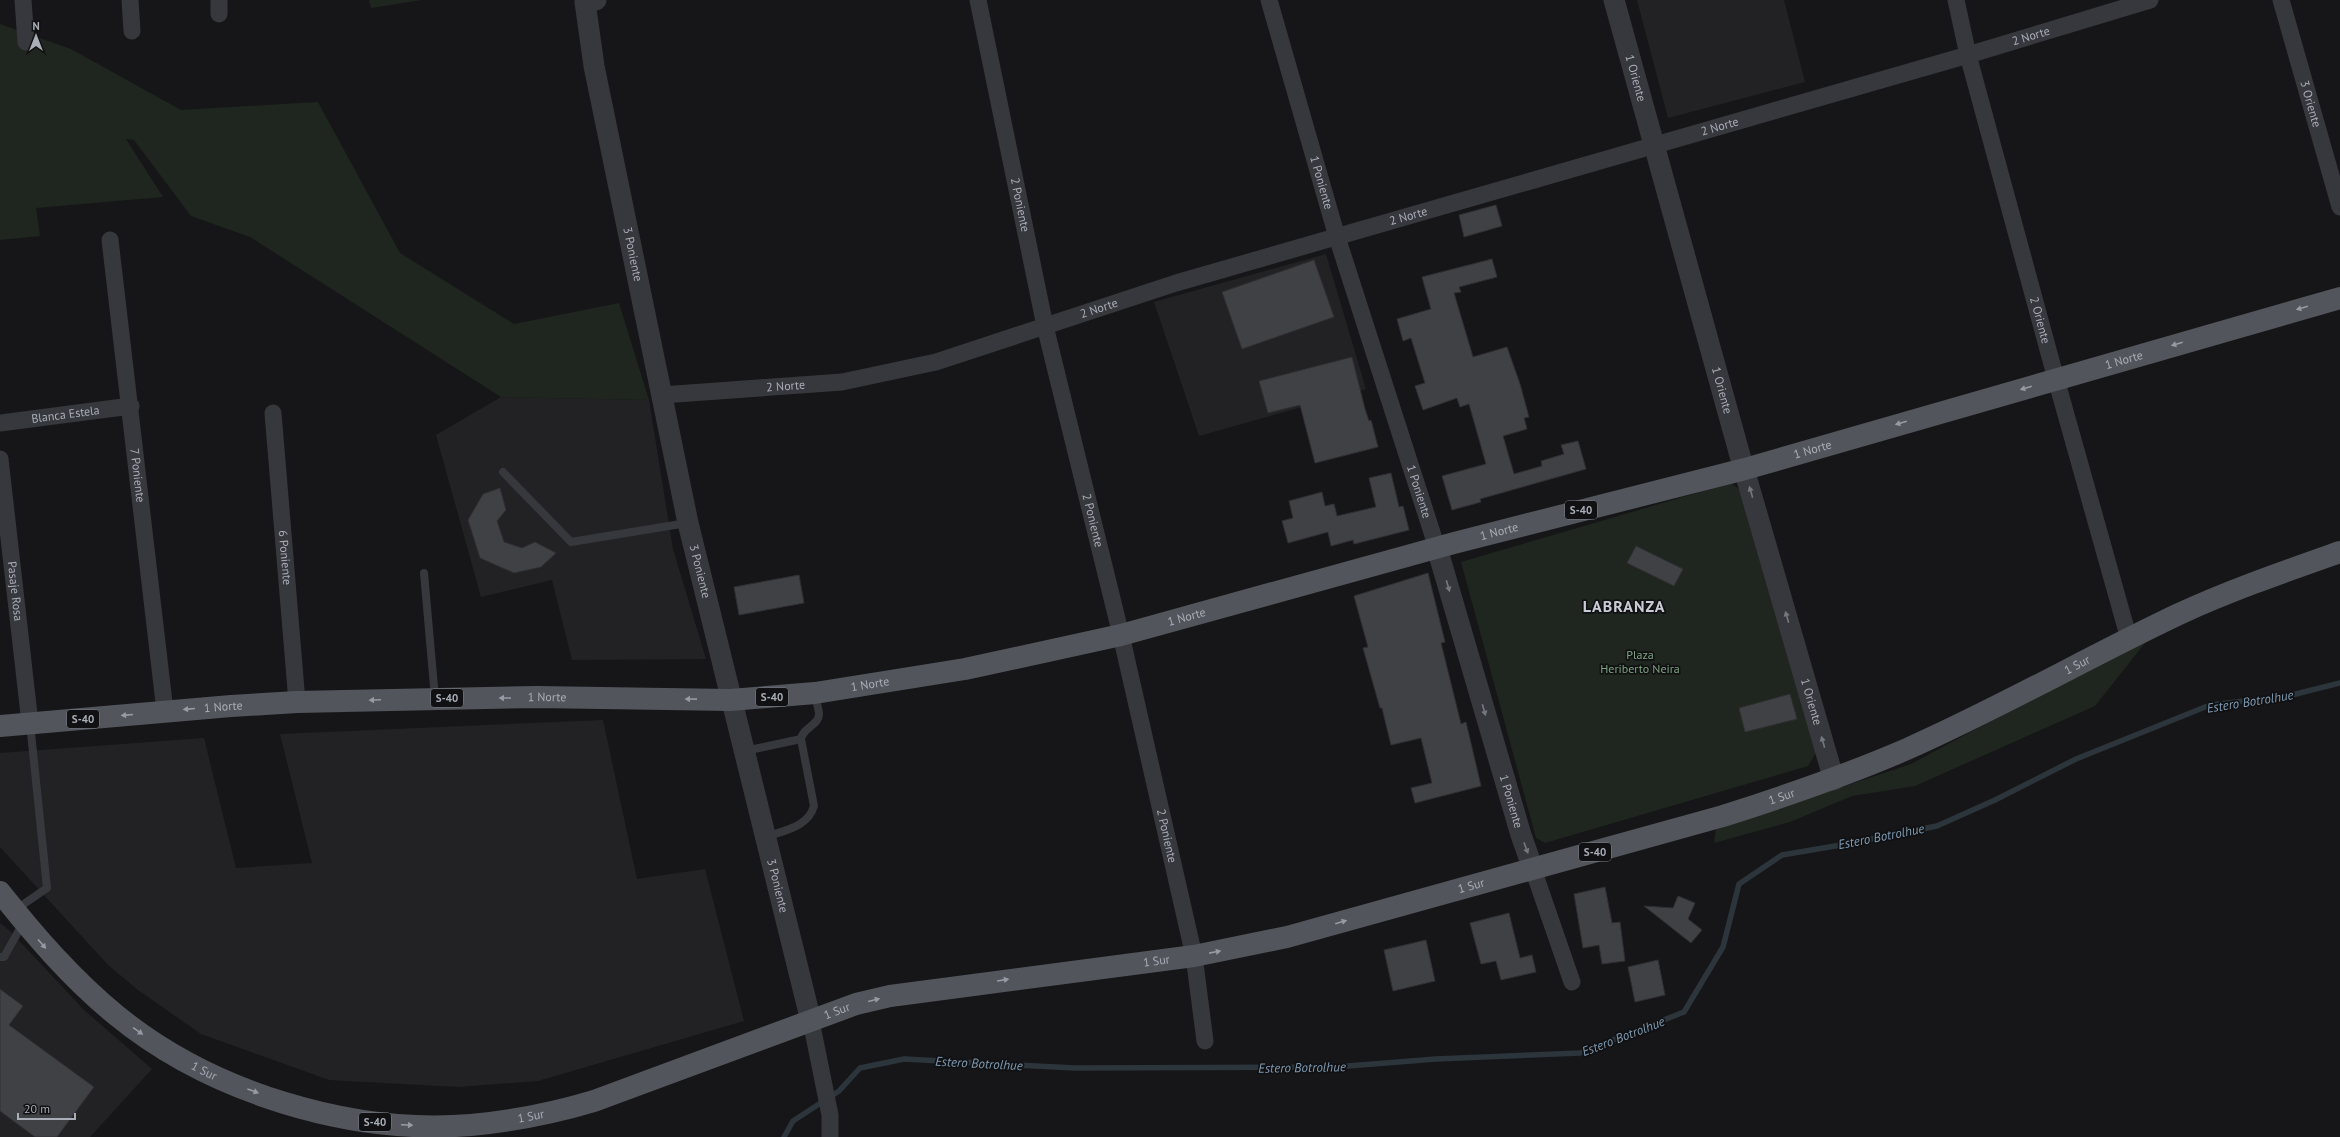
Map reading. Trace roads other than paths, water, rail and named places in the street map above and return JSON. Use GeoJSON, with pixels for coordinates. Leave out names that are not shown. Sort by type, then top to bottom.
{"type":"FeatureCollection","features":[{"type":"Feature","properties":{"kind":"main road","name":"1 Norte"},"geometry":{"type":"LineString","coordinates":[[0,726],[165,711],[296,702],[435,698],[730,700],[815,693],[965,668],[1121,636],[1437,548],[1744,469],[2340,298]]}},
{"type":"Feature","properties":{"kind":"main road","name":"1 Sur"},"geometry":{"type":"LineString","coordinates":[[8,903],[70,974],[111,1011],[140,1033],[188,1063],[219,1078],[312,1110],[368,1121],[402,1125],[470,1125],[511,1120],[564,1110],[623,1091],[856,1004],[890,996],[1194,956],[1287,937],[1723,816],[1834,780],[1962,724],[2180,614],[2235,591],[2340,552]]}},
{"type":"Feature","properties":{"kind":"street"},"geometry":{"type":"LineString","coordinates":[[23,0],[26,42]]}},
{"type":"Feature","properties":{"kind":"street"},"geometry":{"type":"LineString","coordinates":[[130,0],[132,31]]}},
{"type":"Feature","properties":{"kind":"street","name":"2 Poniente"},"geometry":{"type":"LineString","coordinates":[[978,0],[1045,326],[1121,636],[1194,956],[1205,1041]]}},
{"type":"Feature","properties":{"kind":"street","name":"1 Poniente"},"geometry":{"type":"LineString","coordinates":[[1269,0],[1337,237],[1437,548],[1521,835],[1572,982]]}},
{"type":"Feature","properties":{"kind":"street","name":"1 Oriente"},"geometry":{"type":"LineString","coordinates":[[1614,0],[1744,469],[1834,780]]}},
{"type":"Feature","properties":{"kind":"street","name":"2 Oriente"},"geometry":{"type":"LineString","coordinates":[[1956,0],[1968,56],[2129,639]]}},
{"type":"Feature","properties":{"kind":"street","name":"2 Norte"},"geometry":{"type":"LineString","coordinates":[[662,395],[842,382],[936,362],[1176,283],[1654,144],[1968,56],[2150,0]]}},
{"type":"Feature","properties":{"kind":"street","name":"3 Oriente"},"geometry":{"type":"LineString","coordinates":[[2281,0],[2340,208]]}},
{"type":"Feature","properties":{"kind":"street","name":"3 Poniente"},"geometry":{"type":"LineString","coordinates":[[589,1],[594,66],[688,523],[730,700],[811,1022],[817,1058],[830,1115],[830,1137]]}},
{"type":"Feature","properties":{"kind":"street","name":"7 Poniente"},"geometry":{"type":"LineString","coordinates":[[110,240],[131,406],[165,711]]}},
{"type":"Feature","properties":{"kind":"street","name":"Blanca Estela"},"geometry":{"type":"LineString","coordinates":[[0,423],[131,406]]}},
{"type":"Feature","properties":{"kind":"street","name":"6 Poniente"},"geometry":{"type":"LineString","coordinates":[[273,413],[296,702]]}},
{"type":"Feature","properties":{"kind":"street","name":"Pasaje Rosa"},"geometry":{"type":"LineString","coordinates":[[0,459],[30,723]]}},
{"type":"Feature","properties":{"kind":"lane"},"geometry":{"type":"LineString","coordinates":[[503,472],[571,542],[688,523]]}},
{"type":"Feature","properties":{"kind":"lane"},"geometry":{"type":"LineString","coordinates":[[424,573],[435,698]]}},
{"type":"Feature","properties":{"kind":"lane"},"geometry":{"type":"LineString","coordinates":[[765,838],[801,825],[814,806],[801,739],[804,731],[816,722],[819,715],[815,693]]}},
{"type":"Feature","properties":{"kind":"lane"},"geometry":{"type":"LineString","coordinates":[[0,957],[4,957],[8,903],[47,888],[30,723]]}},
{"type":"Feature","properties":{"kind":"lane"},"geometry":{"type":"LineString","coordinates":[[743,751],[801,739]]}},
{"type":"Feature","properties":{"kind":"waterway","name":"Estero Botrolhue"},"geometry":{"type":"LineString","coordinates":[[784,1137],[793,1121],[839,1091],[860,1068],[904,1059],[1075,1068],[1335,1067],[1436,1059],[1580,1053],[1684,1012],[1723,947],[1739,884],[1782,855],[1937,826],[1995,800],[2076,759],[2210,705],[2288,696],[2340,683]]}},
{"type":"Feature","properties":{"kind":"district","name":"LABRANZA"},"geometry":{"type":"Point","coordinates":[1624,606]}},
{"type":"Feature","properties":{"kind":"park label","name":"Plaza Heriberto Neira"},"geometry":{"type":"Point","coordinates":[1640,662]}}]}
